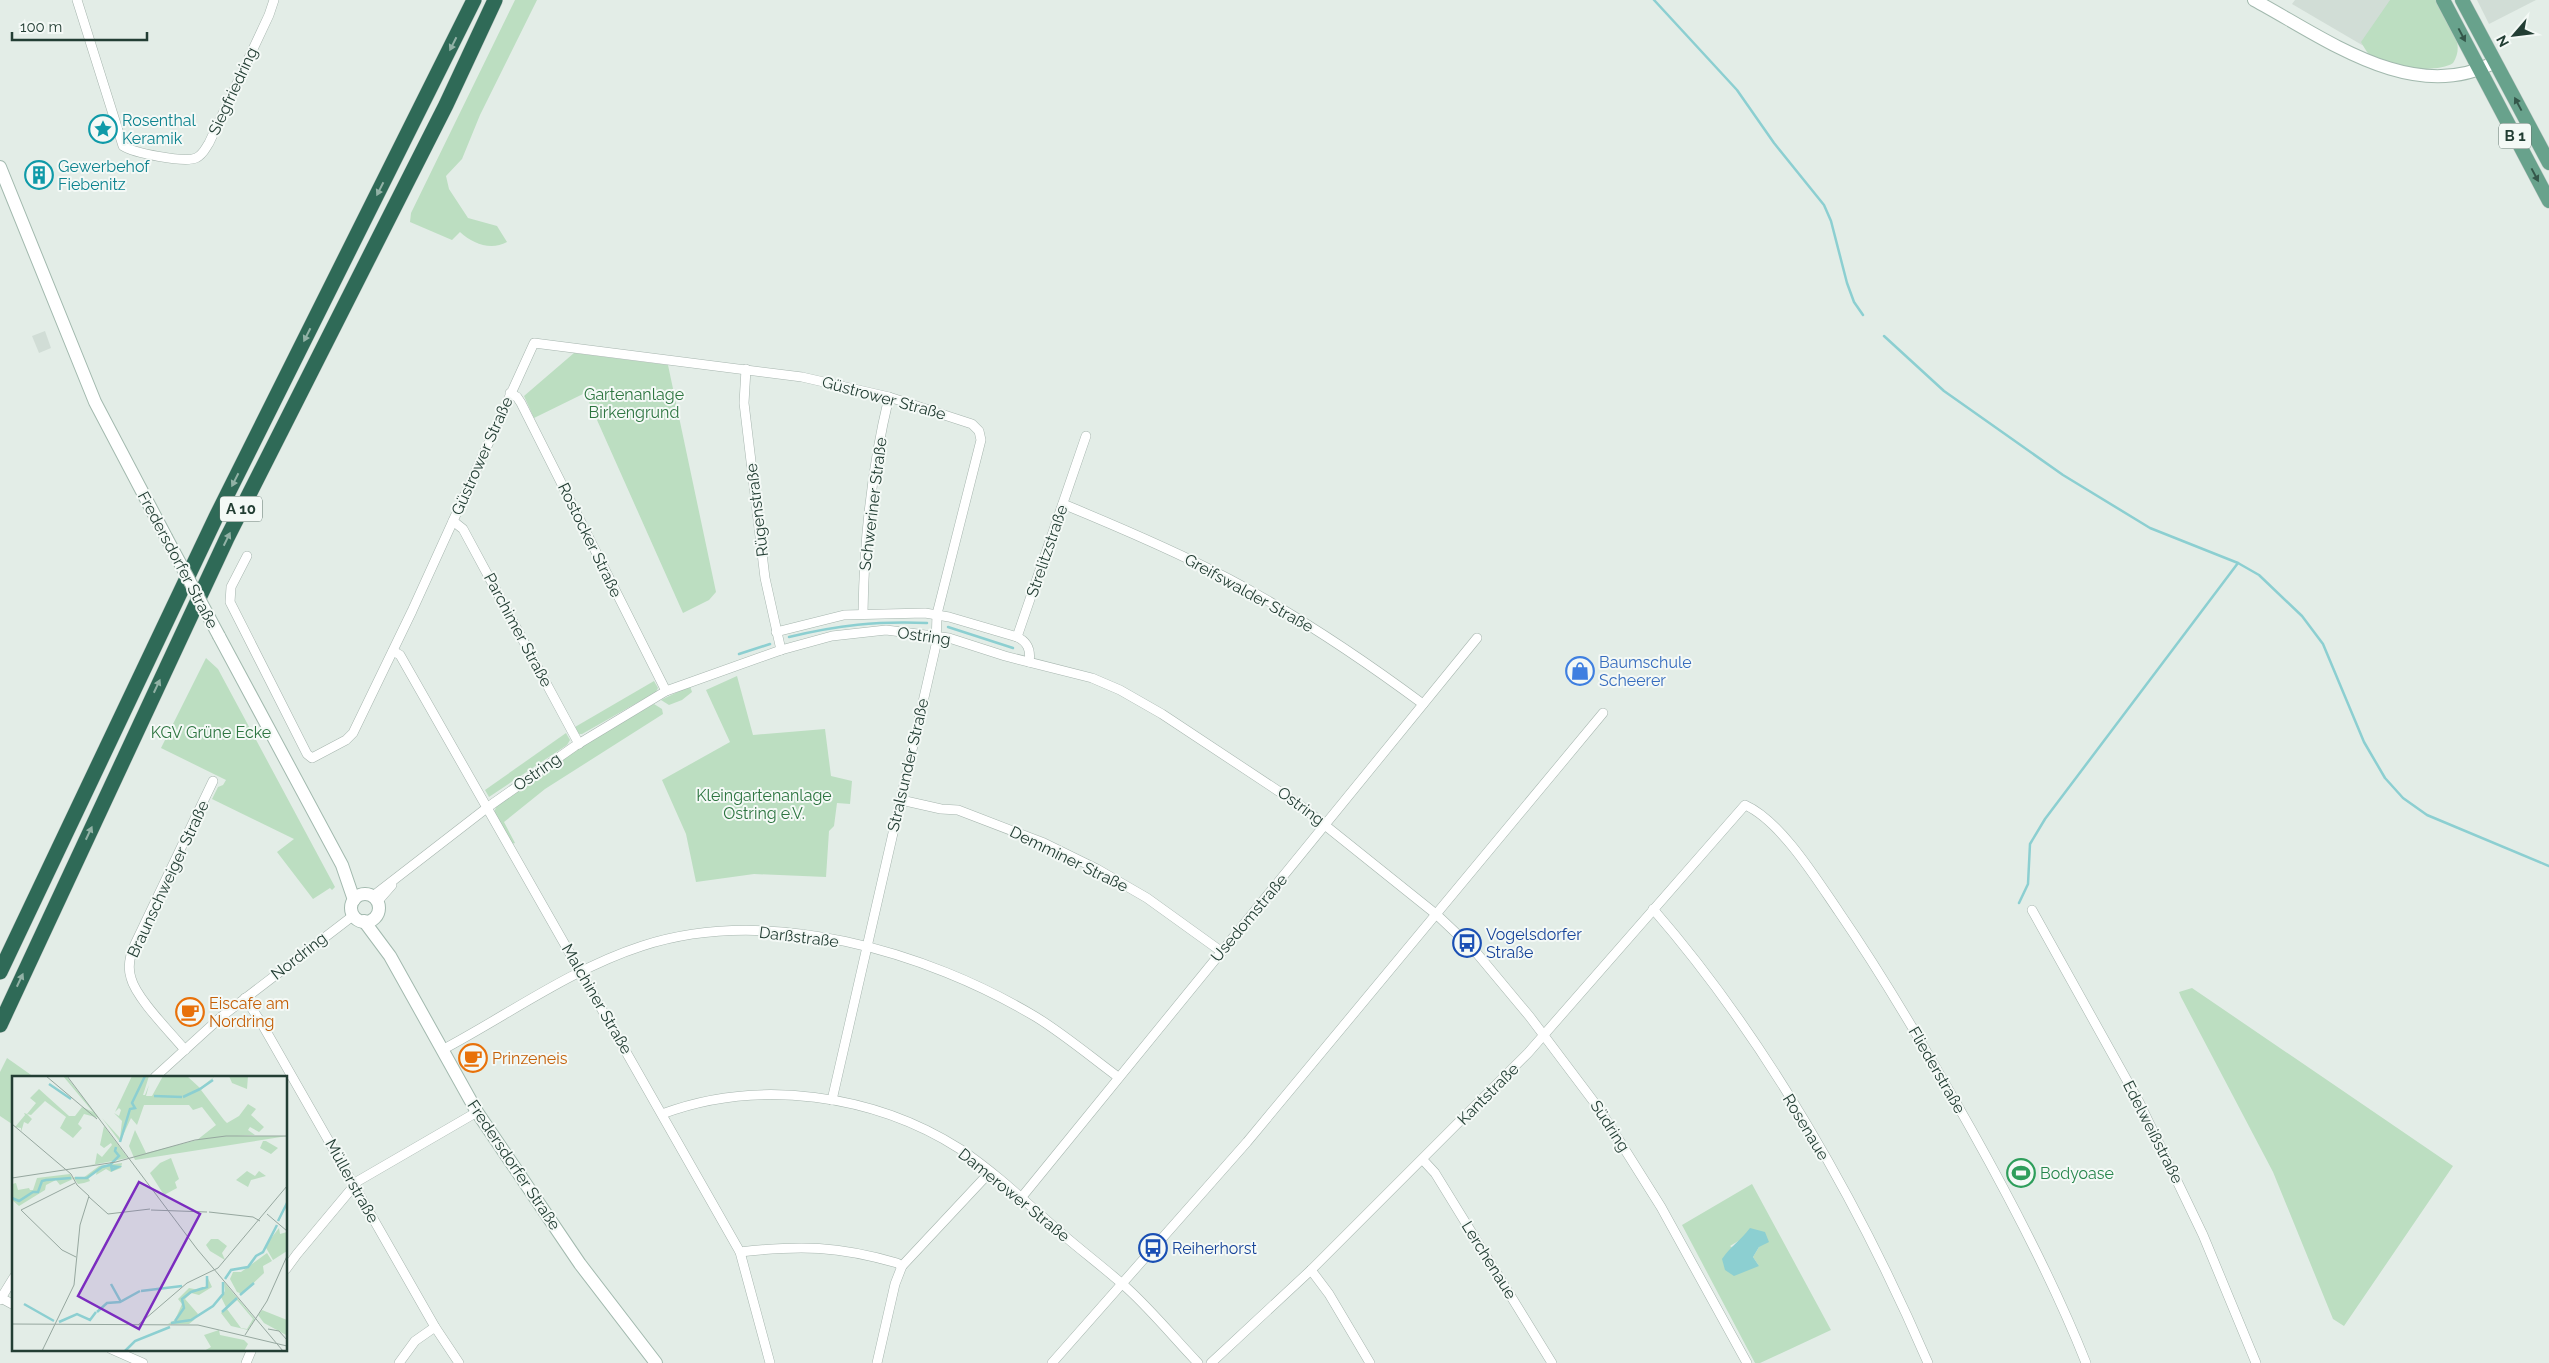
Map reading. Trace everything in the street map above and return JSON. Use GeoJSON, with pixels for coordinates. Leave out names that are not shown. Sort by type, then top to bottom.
{"type":"FeatureCollection","features":[{"type":"Feature","properties":{"kind":"highway","name":"A 10"},"geometry":{"type":"LineString","coordinates":[[0,972],[217,515],[474,0]]}},
{"type":"Feature","properties":{"kind":"highway","name":"A 10"},"geometry":{"type":"LineString","coordinates":[[0,1025],[227,538],[446,105],[496,0]]}},
{"type":"Feature","properties":{"kind":"main road","name":"B 1"},"geometry":{"type":"LineString","coordinates":[[2443,0],[2549,201]]}},
{"type":"Feature","properties":{"kind":"main road","name":"B 1"},"geometry":{"type":"LineString","coordinates":[[2462,0],[2549,163]]}},
{"type":"Feature","properties":{"kind":"street","name":"Siegfriedring"},"geometry":{"type":"LineString","coordinates":[[78,0],[123,146],[140,154],[190,160],[202,155],[209,143],[269,15],[271,1]]}},
{"type":"Feature","properties":{"kind":"street"},"geometry":{"type":"LineString","coordinates":[[2254,0],[2370,62],[2403,73],[2423,77],[2480,70],[2495,62]]}},
{"type":"Feature","properties":{"kind":"street","name":"Fredersdorfer Straße"},"geometry":{"type":"LineString","coordinates":[[0,167],[95,402],[342,865],[367,898]]}},
{"type":"Feature","properties":{"kind":"street","name":"Güstrower Straße"},"geometry":{"type":"LineString","coordinates":[[247,556],[231,587],[230,602],[307,754],[312,758],[346,740],[354,733],[453,521],[532,345],[538,341],[808,378],[889,397],[972,424],[979,431]]}},
{"type":"Feature","properties":{"kind":"street","name":"Rügenstraße"},"geometry":{"type":"LineString","coordinates":[[746,369],[746,418],[765,578],[781,650]]}},
{"type":"Feature","properties":{"kind":"street","name":"Rostocker Straße"},"geometry":{"type":"LineString","coordinates":[[510,393],[516,396],[521,403],[666,691]]}},
{"type":"Feature","properties":{"kind":"street","name":"Schweriner Straße"},"geometry":{"type":"LineString","coordinates":[[863,613],[867,537],[879,447],[889,397]]}},
{"type":"Feature","properties":{"kind":"street","name":"Stralsunder Straße"},"geometry":{"type":"LineString","coordinates":[[832,1100],[936,645],[937,614],[981,440],[979,431]]}},
{"type":"Feature","properties":{"kind":"street","name":"Strelitzstraße"},"geometry":{"type":"LineString","coordinates":[[1017,637],[1086,436]]}},
{"type":"Feature","properties":{"kind":"street","name":"Greifswalder Straße"},"geometry":{"type":"LineString","coordinates":[[1063,504],[1127,530],[1229,579],[1314,629],[1423,704]]}},
{"type":"Feature","properties":{"kind":"street","name":"Parchimer Straße"},"geometry":{"type":"LineString","coordinates":[[453,521],[463,529],[579,744]]}},
{"type":"Feature","properties":{"kind":"street","name":"Ostring"},"geometry":{"type":"LineString","coordinates":[[776,632],[826,619],[863,613],[937,614],[1017,637]]}},
{"type":"Feature","properties":{"kind":"street","name":"Ostring"},"geometry":{"type":"LineString","coordinates":[[367,898],[488,807],[579,744],[666,691],[781,650],[832,636],[877,631],[936,635],[1092,678],[1120,690],[1237,761],[1326,824],[1437,915]]}},
{"type":"Feature","properties":{"kind":"street"},"geometry":{"type":"LineString","coordinates":[[1017,637],[1024,640],[1028,647],[1029,662]]}},
{"type":"Feature","properties":{"kind":"street","name":"Usedomstraße"},"geometry":{"type":"LineString","coordinates":[[1021,1198],[1477,638]]}},
{"type":"Feature","properties":{"kind":"street","name":"Malchiner Straße"},"geometry":{"type":"LineString","coordinates":[[393,651],[400,656],[488,807],[740,1252],[770,1363]]}},
{"type":"Feature","properties":{"kind":"street"},"geometry":{"type":"LineString","coordinates":[[1052,1363],[1247,1142],[1604,713]]}},
{"type":"Feature","properties":{"kind":"street","name":"Braunschweiger Straße"},"geometry":{"type":"LineString","coordinates":[[185,1050],[138,992],[131,979],[129,963],[134,944],[213,781]]}},
{"type":"Feature","properties":{"kind":"street","name":"Demminer Straße"},"geometry":{"type":"LineString","coordinates":[[901,800],[971,814],[1062,852],[1147,898],[1222,952]]}},
{"type":"Feature","properties":{"kind":"street","name":"Kantstraße"},"geometry":{"type":"LineString","coordinates":[[1212,1363],[1311,1270],[1423,1160],[1544,1036],[1653,909],[1746,805]]}},
{"type":"Feature","properties":{"kind":"street","name":"Fliederstraße"},"geometry":{"type":"LineString","coordinates":[[1746,805],[1755,809],[1767,820],[1799,855],[1862,947],[1916,1033],[2009,1198],[2086,1363]]}},
{"type":"Feature","properties":{"kind":"street"},"geometry":{"type":"LineString","coordinates":[[367,898],[379,910],[364,918],[352,907],[367,898]]}},
{"type":"Feature","properties":{"kind":"street","name":"Rosenaue"},"geometry":{"type":"LineString","coordinates":[[1653,909],[1690,952],[1794,1106],[1868,1236],[1928,1363]]}},
{"type":"Feature","properties":{"kind":"street","name":"Edelweißstraße"},"geometry":{"type":"LineString","coordinates":[[2032,910],[2139,1102],[2202,1235],[2256,1363]]}},
{"type":"Feature","properties":{"kind":"street","name":"Südring"},"geometry":{"type":"LineString","coordinates":[[1437,915],[1475,952],[1544,1036],[1600,1110],[1658,1201],[1747,1363]]}},
{"type":"Feature","properties":{"kind":"street","name":"Fredersdorfer Straße"},"geometry":{"type":"LineString","coordinates":[[364,918],[390,956],[477,1112],[580,1264],[656,1363]]}},
{"type":"Feature","properties":{"kind":"street","name":"Nordring"},"geometry":{"type":"LineString","coordinates":[[156,1076],[245,998],[364,918]]}},
{"type":"Feature","properties":{"kind":"street","name":"Darßstraße"},"geometry":{"type":"LineString","coordinates":[[442,1050],[581,971],[643,946],[680,936],[716,932],[777,931],[866,947],[932,968],[1000,998],[1061,1033],[1118,1078]]}},
{"type":"Feature","properties":{"kind":"street","name":"Müllerstraße"},"geometry":{"type":"LineString","coordinates":[[245,998],[262,1024],[435,1327],[459,1363]]}},
{"type":"Feature","properties":{"kind":"street","name":"Damerower Straße"},"geometry":{"type":"LineString","coordinates":[[662,1114],[712,1100],[745,1096],[796,1095],[832,1100],[870,1109],[918,1127],[958,1148],[990,1172],[1122,1284]]}},
{"type":"Feature","properties":{"kind":"street"},"geometry":{"type":"LineString","coordinates":[[289,1257],[354,1185],[365,1176],[477,1112]]}},
{"type":"Feature","properties":{"kind":"street","name":"Lerchenaue"},"geometry":{"type":"LineString","coordinates":[[1423,1160],[1435,1173],[1552,1363]]}},
{"type":"Feature","properties":{"kind":"street"},"geometry":{"type":"LineString","coordinates":[[877,1363],[902,1266],[990,1172]]}},
{"type":"Feature","properties":{"kind":"street"},"geometry":{"type":"LineString","coordinates":[[740,1252],[804,1247],[833,1248],[856,1251],[897,1262],[902,1266]]}},
{"type":"Feature","properties":{"kind":"street"},"geometry":{"type":"LineString","coordinates":[[1311,1270],[1329,1294],[1370,1363]]}},
{"type":"Feature","properties":{"kind":"street"},"geometry":{"type":"LineString","coordinates":[[12,1280],[0,1299],[12,1304]]}},
{"type":"Feature","properties":{"kind":"street"},"geometry":{"type":"LineString","coordinates":[[1122,1284],[1198,1363]]}},
{"type":"Feature","properties":{"kind":"street"},"geometry":{"type":"LineString","coordinates":[[399,1363],[415,1341],[435,1327]]}},
{"type":"Feature","properties":{"kind":"street"},"geometry":{"type":"LineString","coordinates":[[113,1350],[143,1363]]}},
{"type":"Feature","properties":{"kind":"street"},"geometry":{"type":"LineString","coordinates":[[246,1363],[252,1350]]}},
{"type":"Feature","properties":{"kind":"shaded area"},"geometry":{"type":"Polygon","coordinates":[[[2295,0],[2433,0],[2391,58],[2362,45],[2292,4],[2295,0]]]}},
{"type":"Feature","properties":{"kind":"shaded area"},"geometry":{"type":"Polygon","coordinates":[[[2477,0],[2536,0],[2489,24],[2477,0]]]}},
{"type":"Feature","properties":{"kind":"shaded area"},"geometry":{"type":"Polygon","coordinates":[[[45,331],[51,348],[39,353],[32,336],[45,331]]]}},
{"type":"Feature","properties":{"kind":"green space"},"geometry":{"type":"Polygon","coordinates":[[[515,0],[537,0],[480,115],[462,159],[446,176],[449,189],[468,218],[497,226],[507,242],[495,246],[482,245],[460,232],[452,240],[410,222],[411,213],[515,0]]]}},
{"type":"Feature","properties":{"kind":"green space"},"geometry":{"type":"Polygon","coordinates":[[[2390,0],[2437,0],[2457,40],[2457,55],[2453,63],[2436,68],[2413,68],[2390,64],[2369,55],[2361,42],[2390,0]]]}},
{"type":"Feature","properties":{"kind":"green space","name":"Gartenanlage Birkengrund"},"geometry":{"type":"Polygon","coordinates":[[[574,353],[668,365],[716,592],[709,600],[683,613],[585,393],[534,418],[524,396],[574,353]]]}},
{"type":"Feature","properties":{"kind":"green space","name":"KGV Grüne Ecke"},"geometry":{"type":"Polygon","coordinates":[[[206,658],[218,669],[335,887],[332,890],[330,888],[313,899],[277,852],[294,839],[212,799],[218,787],[223,785],[226,780],[161,748],[206,658]]]}},
{"type":"Feature","properties":{"kind":"green space","name":"Kleingartenanlage Ostring e.V."},"geometry":{"type":"Polygon","coordinates":[[[737,676],[753,735],[825,729],[831,776],[852,781],[850,804],[837,803],[834,826],[829,831],[826,877],[754,874],[696,882],[686,834],[662,780],[730,742],[706,690],[737,676]]]}},
{"type":"Feature","properties":{"kind":"green space"},"geometry":{"type":"Polygon","coordinates":[[[654,681],[658,688],[656,692],[582,734],[578,734],[575,727],[654,681]]]}},
{"type":"Feature","properties":{"kind":"green space"},"geometry":{"type":"Polygon","coordinates":[[[690,686],[692,692],[682,700],[669,705],[661,700],[690,686]]]}},
{"type":"Feature","properties":{"kind":"green space"},"geometry":{"type":"Polygon","coordinates":[[[654,704],[662,709],[663,714],[545,789],[504,822],[515,843],[512,844],[494,812],[497,805],[584,744],[654,704]]]}},
{"type":"Feature","properties":{"kind":"green space"},"geometry":{"type":"Polygon","coordinates":[[[566,733],[570,740],[567,745],[489,797],[485,790],[566,733]]]}},
{"type":"Feature","properties":{"kind":"green space"},"geometry":{"type":"Polygon","coordinates":[[[2192,988],[2453,1166],[2344,1326],[2333,1319],[2273,1172],[2181,997],[2179,992],[2192,988]]]}},
{"type":"Feature","properties":{"kind":"green space"},"geometry":{"type":"Polygon","coordinates":[[[7,1058],[33,1076],[12,1076],[12,1124],[0,1116],[0,1072],[7,1058]]]}},
{"type":"Feature","properties":{"kind":"green space"},"geometry":{"type":"Polygon","coordinates":[[[1752,1184],[1831,1330],[1760,1363],[1755,1363],[1682,1225],[1752,1184]],[[1740,1240],[1730,1246],[1759,1266],[1753,1257],[1759,1247],[1740,1240]]]}},
{"type":"Feature","properties":{"kind":"water"},"geometry":{"type":"Polygon","coordinates":[[[1750,1228],[1765,1232],[1769,1242],[1759,1247],[1753,1257],[1759,1266],[1734,1276],[1725,1270],[1722,1259],[1750,1228]]]}},
{"type":"Feature","properties":{"kind":"waterway"},"geometry":{"type":"LineString","coordinates":[[1654,0],[1737,90],[1774,143],[1824,205],[1831,221],[1847,283],[1854,302],[1863,315]]}},
{"type":"Feature","properties":{"kind":"waterway"},"geometry":{"type":"LineString","coordinates":[[1884,336],[1944,391],[2063,475],[2150,528],[2238,563],[2259,575],[2302,616],[2323,644],[2364,742],[2385,778],[2403,798],[2427,815],[2549,866]]}},
{"type":"Feature","properties":{"kind":"waterway"},"geometry":{"type":"LineString","coordinates":[[2019,903],[2028,884],[2030,844],[2045,819],[2238,563]]}},
{"type":"Feature","properties":{"kind":"waterway"},"geometry":{"type":"LineString","coordinates":[[789,637],[824,629],[858,625],[927,623]]}},
{"type":"Feature","properties":{"kind":"waterway"},"geometry":{"type":"LineString","coordinates":[[948,627],[1013,648]]}},
{"type":"Feature","properties":{"kind":"waterway"},"geometry":{"type":"LineString","coordinates":[[739,654],[770,644]]}},
{"type":"Feature","properties":{"kind":"place","name":"Rosenthal Keramik"},"geometry":{"type":"Point","coordinates":[103,129]}},
{"type":"Feature","properties":{"kind":"place","name":"Gewerbehof Fiebenitz"},"geometry":{"type":"Point","coordinates":[39,175]}},
{"type":"Feature","properties":{"kind":"place","name":"Baumschule Scheerer"},"geometry":{"type":"Point","coordinates":[1580,671]}},
{"type":"Feature","properties":{"kind":"place","name":"Vogelsdorfer Straße"},"geometry":{"type":"Point","coordinates":[1467,943]}},
{"type":"Feature","properties":{"kind":"place","name":"Eiscafe am Nordring"},"geometry":{"type":"Point","coordinates":[190,1012]}},
{"type":"Feature","properties":{"kind":"place","name":"Prinzeneis"},"geometry":{"type":"Point","coordinates":[473,1058]}},
{"type":"Feature","properties":{"kind":"place","name":"Bodyoase"},"geometry":{"type":"Point","coordinates":[2021,1173]}},
{"type":"Feature","properties":{"kind":"place","name":"Reiherhorst"},"geometry":{"type":"Point","coordinates":[1153,1248]}}]}
